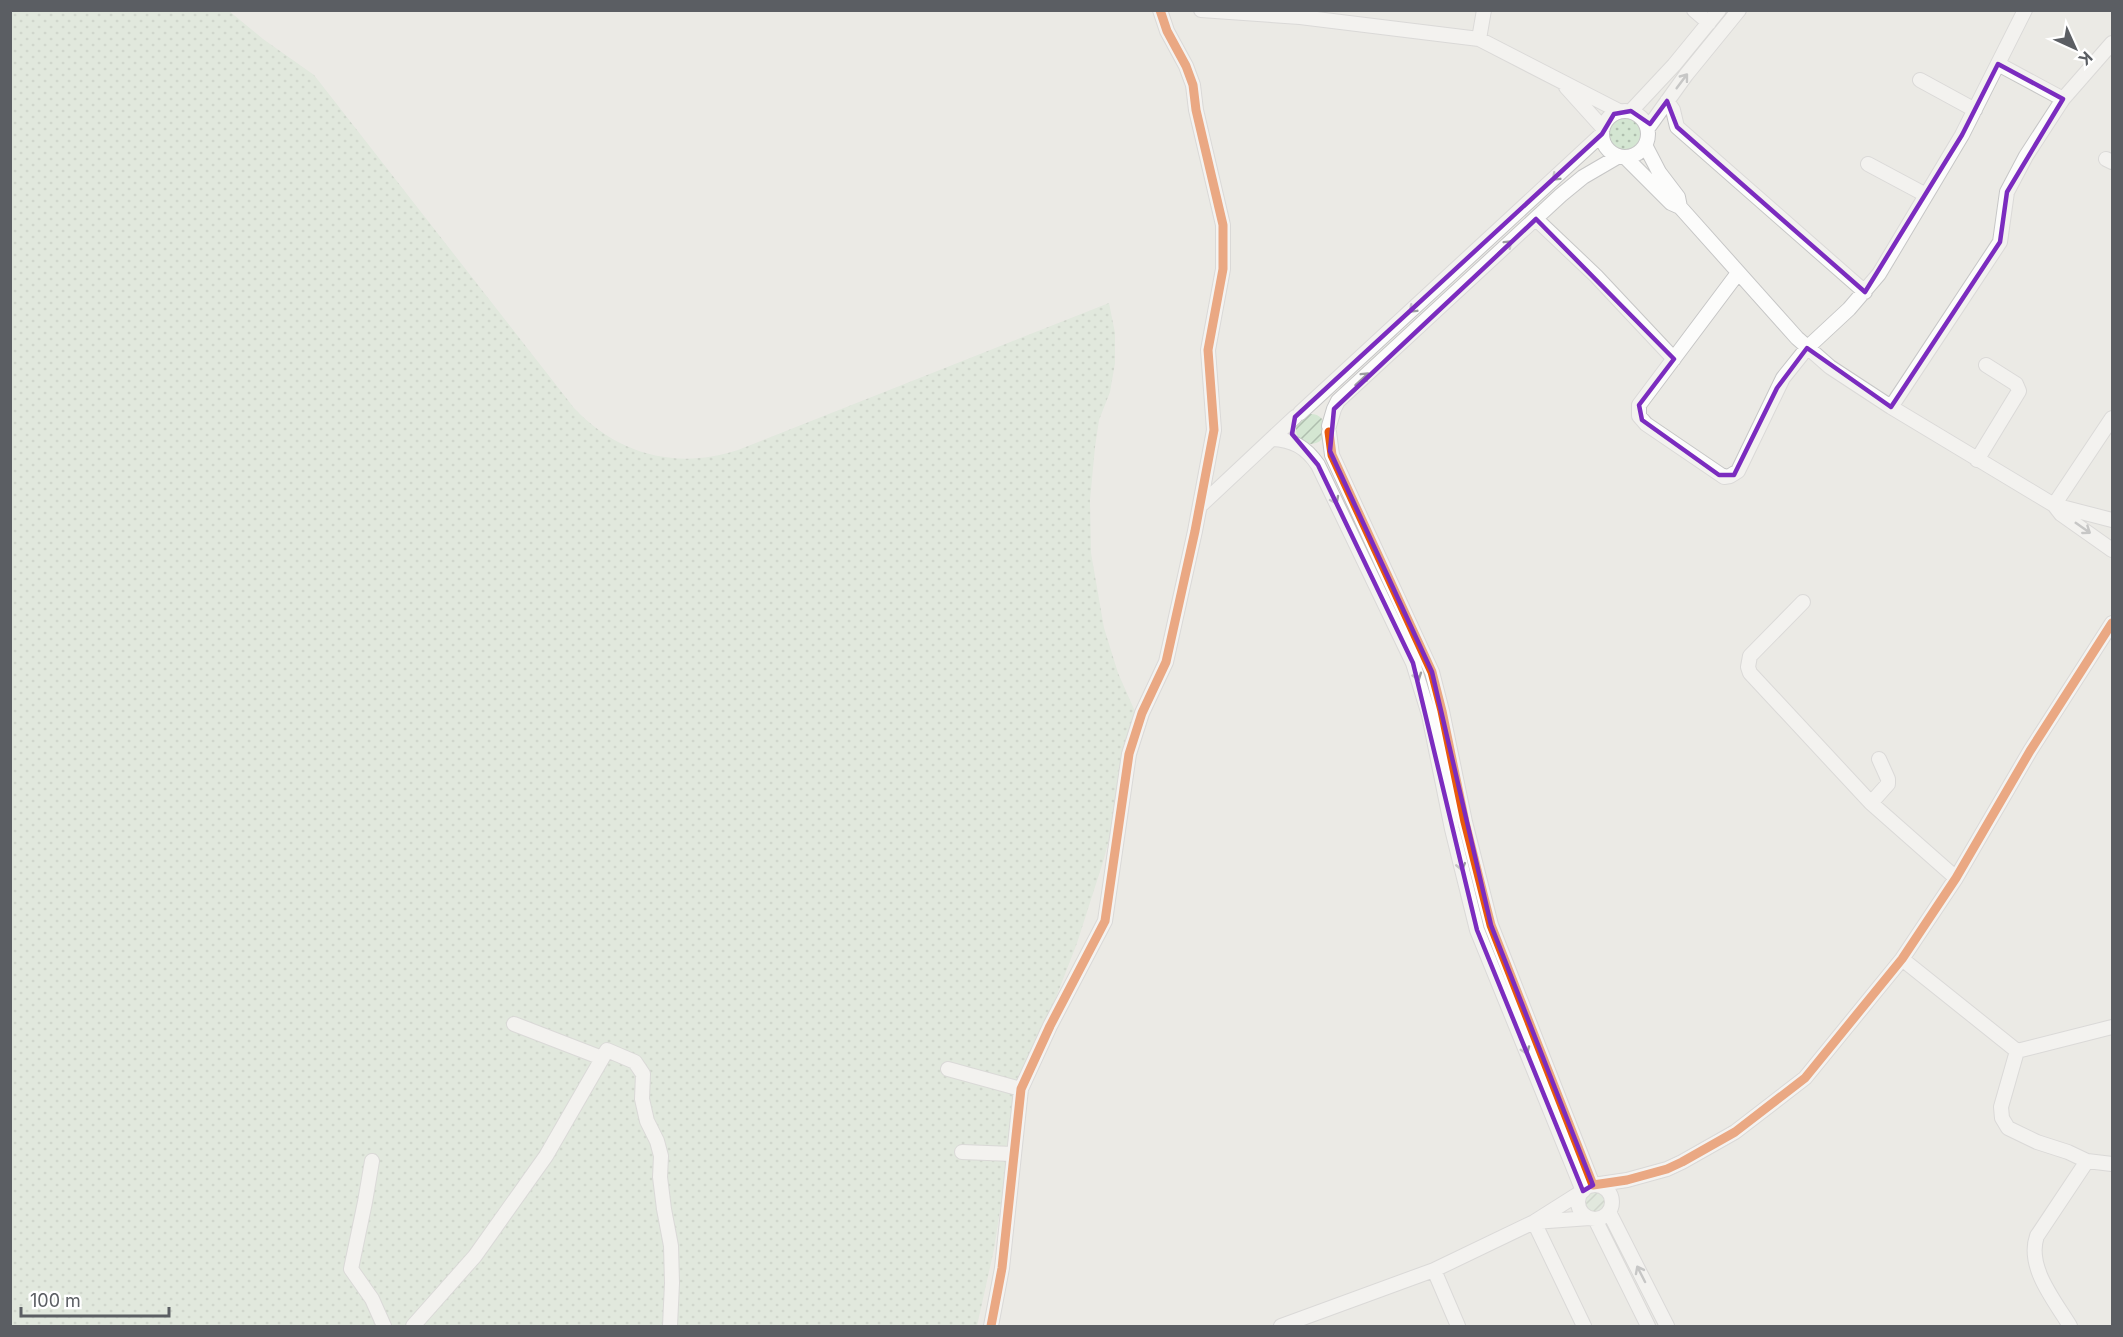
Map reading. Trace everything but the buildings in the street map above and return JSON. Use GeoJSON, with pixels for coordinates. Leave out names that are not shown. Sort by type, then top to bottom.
{"type":"FeatureCollection","features":[{"type":"Feature","properties":{"kind":"street"},"geometry":{"type":"LineString","coordinates":[[991,1326],[1002,1268],[1021,1089],[1050,1026],[1105,921],[1129,754],[1143,712],[1166,662],[1214,430],[1208,350],[1223,268],[1223,225],[1196,110],[1193,85],[1186,66],[1167,31],[1160,10]]}},
{"type":"Feature","properties":{"kind":"street"},"geometry":{"type":"LineString","coordinates":[[1201,10],[1311,19],[1479,39],[1558,79],[1642,117],[1648,128],[1645,146],[1637,154],[1622,157],[1573,184],[1338,401],[1327,438],[1319,446],[1303,446],[1285,440],[1272,439]]}},
{"type":"Feature","properties":{"kind":"street"},"geometry":{"type":"LineString","coordinates":[[1479,39],[1484,10]]}},
{"type":"Feature","properties":{"kind":"street"},"geometry":{"type":"LineString","coordinates":[[1694,10],[1709,23]]}},
{"type":"Feature","properties":{"kind":"street"},"geometry":{"type":"LineString","coordinates":[[1200,506],[1602,131],[1609,117],[1625,111],[1674,65],[1719,10]]}},
{"type":"Feature","properties":{"kind":"street"},"geometry":{"type":"LineString","coordinates":[[1648,128],[1739,10]]}},
{"type":"Feature","properties":{"kind":"street"},"geometry":{"type":"LineString","coordinates":[[1738,273],[1639,405],[1639,416],[1646,424],[1719,475],[1730,476],[1738,471],[1780,383],[1807,348],[1864,292],[1879,274],[1975,110],[2025,10]]}},
{"type":"Feature","properties":{"kind":"street"},"geometry":{"type":"LineString","coordinates":[[1891,407],[2000,242],[2007,192],[2026,156],[2063,99],[2112,43]]}},
{"type":"Feature","properties":{"kind":"street"},"geometry":{"type":"LineString","coordinates":[[1998,64],[2063,99]]}},
{"type":"Feature","properties":{"kind":"street"},"geometry":{"type":"LineString","coordinates":[[1558,79],[1602,131],[1603,140],[1609,150],[1622,157],[1671,203],[1680,207],[1807,348],[1843,376],[1891,407],[2054,505],[2112,520]]}},
{"type":"Feature","properties":{"kind":"street"},"geometry":{"type":"LineString","coordinates":[[1920,80],[1975,110]]}},
{"type":"Feature","properties":{"kind":"street"},"geometry":{"type":"LineString","coordinates":[[1667,101],[1673,110],[1677,127],[1864,292]]}},
{"type":"Feature","properties":{"kind":"street"},"geometry":{"type":"LineString","coordinates":[[1645,146],[1659,172],[1678,197],[1680,207]]}},
{"type":"Feature","properties":{"kind":"street"},"geometry":{"type":"LineString","coordinates":[[1868,164],[1926,195]]}},
{"type":"Feature","properties":{"kind":"street"},"geometry":{"type":"LineString","coordinates":[[1536,219],[1596,276],[1674,359]]}},
{"type":"Feature","properties":{"kind":"street"},"geometry":{"type":"LineString","coordinates":[[1977,460],[2019,391],[2016,384],[1986,365]]}},
{"type":"Feature","properties":{"kind":"street"},"geometry":{"type":"LineString","coordinates":[[1306,410],[1318,411],[1328,420],[1332,455],[1432,672],[1465,822],[1491,925],[1588,1188],[1477,930],[1452,829],[1429,715],[1413,663],[1318,465],[1292,434],[1293,423],[1298,415],[1306,410]]}},
{"type":"Feature","properties":{"kind":"street"},"geometry":{"type":"LineString","coordinates":[[2054,505],[2112,418]]}},
{"type":"Feature","properties":{"kind":"street"},"geometry":{"type":"LineString","coordinates":[[2054,505],[2061,514],[2112,550]]}},
{"type":"Feature","properties":{"kind":"street"},"geometry":{"type":"LineString","coordinates":[[1803,602],[1750,656],[1748,667],[1754,677],[1871,803],[1956,878]]}},
{"type":"Feature","properties":{"kind":"street"},"geometry":{"type":"LineString","coordinates":[[1648,1326],[1592,1219],[1585,1216],[1579,1206],[1580,1195],[1588,1188],[1667,1169],[1682,1162],[1735,1132],[1805,1078],[1902,960],[1956,878],[2030,751],[2112,626]]}},
{"type":"Feature","properties":{"kind":"street"},"geometry":{"type":"LineString","coordinates":[[1871,803],[1888,784],[1888,778],[1879,759]]}},
{"type":"Feature","properties":{"kind":"street"},"geometry":{"type":"LineString","coordinates":[[1902,960],[2017,1051]]}},
{"type":"Feature","properties":{"kind":"street"},"geometry":{"type":"LineString","coordinates":[[514,1024],[602,1058]]}},
{"type":"Feature","properties":{"kind":"street"},"geometry":{"type":"LineString","coordinates":[[2017,1051],[2112,1027]]}},
{"type":"Feature","properties":{"kind":"street"},"geometry":{"type":"LineString","coordinates":[[413,1326],[476,1256],[546,1156],[607,1050],[635,1062],[643,1074],[642,1100],[647,1121],[657,1141],[661,1156],[663,1198],[671,1246],[670,1326]]}},
{"type":"Feature","properties":{"kind":"street"},"geometry":{"type":"LineString","coordinates":[[2017,1051],[2001,1107],[2004,1124],[2037,1142],[2087,1161],[2112,1164]]}},
{"type":"Feature","properties":{"kind":"street"},"geometry":{"type":"LineString","coordinates":[[948,1069],[1021,1089]]}},
{"type":"Feature","properties":{"kind":"street"},"geometry":{"type":"LineString","coordinates":[[962,1152],[1013,1155]]}},
{"type":"Feature","properties":{"kind":"street"},"geometry":{"type":"LineString","coordinates":[[372,1161],[351,1269],[372,1299],[385,1326]]}},
{"type":"Feature","properties":{"kind":"street"},"geometry":{"type":"LineString","coordinates":[[2070,1326],[2037,1268],[2033,1254],[2037,1236],[2087,1161]]}},
{"type":"Feature","properties":{"kind":"street"},"geometry":{"type":"LineString","coordinates":[[1534,1222],[1601,1218],[1611,1209],[1627,1180]]}},
{"type":"Feature","properties":{"kind":"street"},"geometry":{"type":"LineString","coordinates":[[1281,1326],[1434,1270],[1534,1222],[1588,1188],[1598,1185],[1608,1191],[1611,1196],[1611,1209],[1667,1326]]}},
{"type":"Feature","properties":{"kind":"street"},"geometry":{"type":"LineString","coordinates":[[1534,1222],[1584,1326]]}},
{"type":"Feature","properties":{"kind":"street"},"geometry":{"type":"LineString","coordinates":[[1434,1270],[1458,1326]]}},
{"type":"Feature","properties":{"kind":"highlighted area"},"geometry":{"type":"Polygon","coordinates":[[[1998,64],[2063,99],[2007,192],[2000,242],[1891,407],[1807,348],[1777,388],[1734,475],[1719,475],[1642,420],[1639,405],[1674,359],[1536,219],[1334,409],[1330,451],[1432,672],[1491,925],[1593,1185],[1583,1191],[1477,930],[1413,663],[1318,465],[1292,434],[1295,417],[1602,134],[1614,114],[1631,111],[1650,124],[1667,101],[1677,127],[1865,292],[1962,135],[1998,64]]]}},
{"type":"Feature","properties":{"kind":"green space"},"geometry":{"type":"Polygon","coordinates":[[[10,11],[229,11],[263,39],[314,75],[574,408],[610,437],[650,454],[671,458],[693,458],[715,456],[738,450],[1109,303],[1115,333],[1115,363],[1110,392],[1099,420],[1095,447],[1090,500],[1091,553],[1104,628],[1118,673],[1137,716],[1103,862],[1077,943],[1038,1044],[1006,1172],[994,1249],[977,1326],[11,1326],[10,11]]]}},
{"type":"Feature","properties":{"kind":"green space"},"geometry":{"type":"Polygon","coordinates":[[[1625,118],[1636,123],[1641,134],[1636,145],[1625,150],[1614,145],[1609,134],[1614,123],[1625,118]]]}},
{"type":"Feature","properties":{"kind":"green space"},"geometry":{"type":"Polygon","coordinates":[[[1311,414],[1322,418],[1326,429],[1322,440],[1311,444],[1300,440],[1296,429],[1300,418],[1311,414]]]}},
{"type":"Feature","properties":{"kind":"green space"},"geometry":{"type":"Polygon","coordinates":[[[1595,1188],[1605,1192],[1609,1202],[1605,1212],[1595,1216],[1585,1212],[1581,1202],[1585,1192],[1595,1188]]]}},
{"type":"Feature","properties":{"kind":"cycle path"},"geometry":{"type":"LineString","coordinates":[[991,1326],[1002,1268],[1021,1089],[1050,1026],[1105,921],[1129,754],[1142,713],[1166,662],[1195,531],[1214,430],[1208,350],[1223,269],[1223,225],[1196,110],[1193,85],[1186,66],[1167,31],[1160,10]]}},
{"type":"Feature","properties":{"kind":"cycle path"},"geometry":{"type":"LineString","coordinates":[[1329,432],[1332,455],[1432,672],[1465,822],[1491,925],[1593,1185],[1627,1180],[1667,1169],[1682,1162],[1735,1132],[1805,1078],[1902,959],[1956,878],[2030,751],[2112,623]]}}]}
